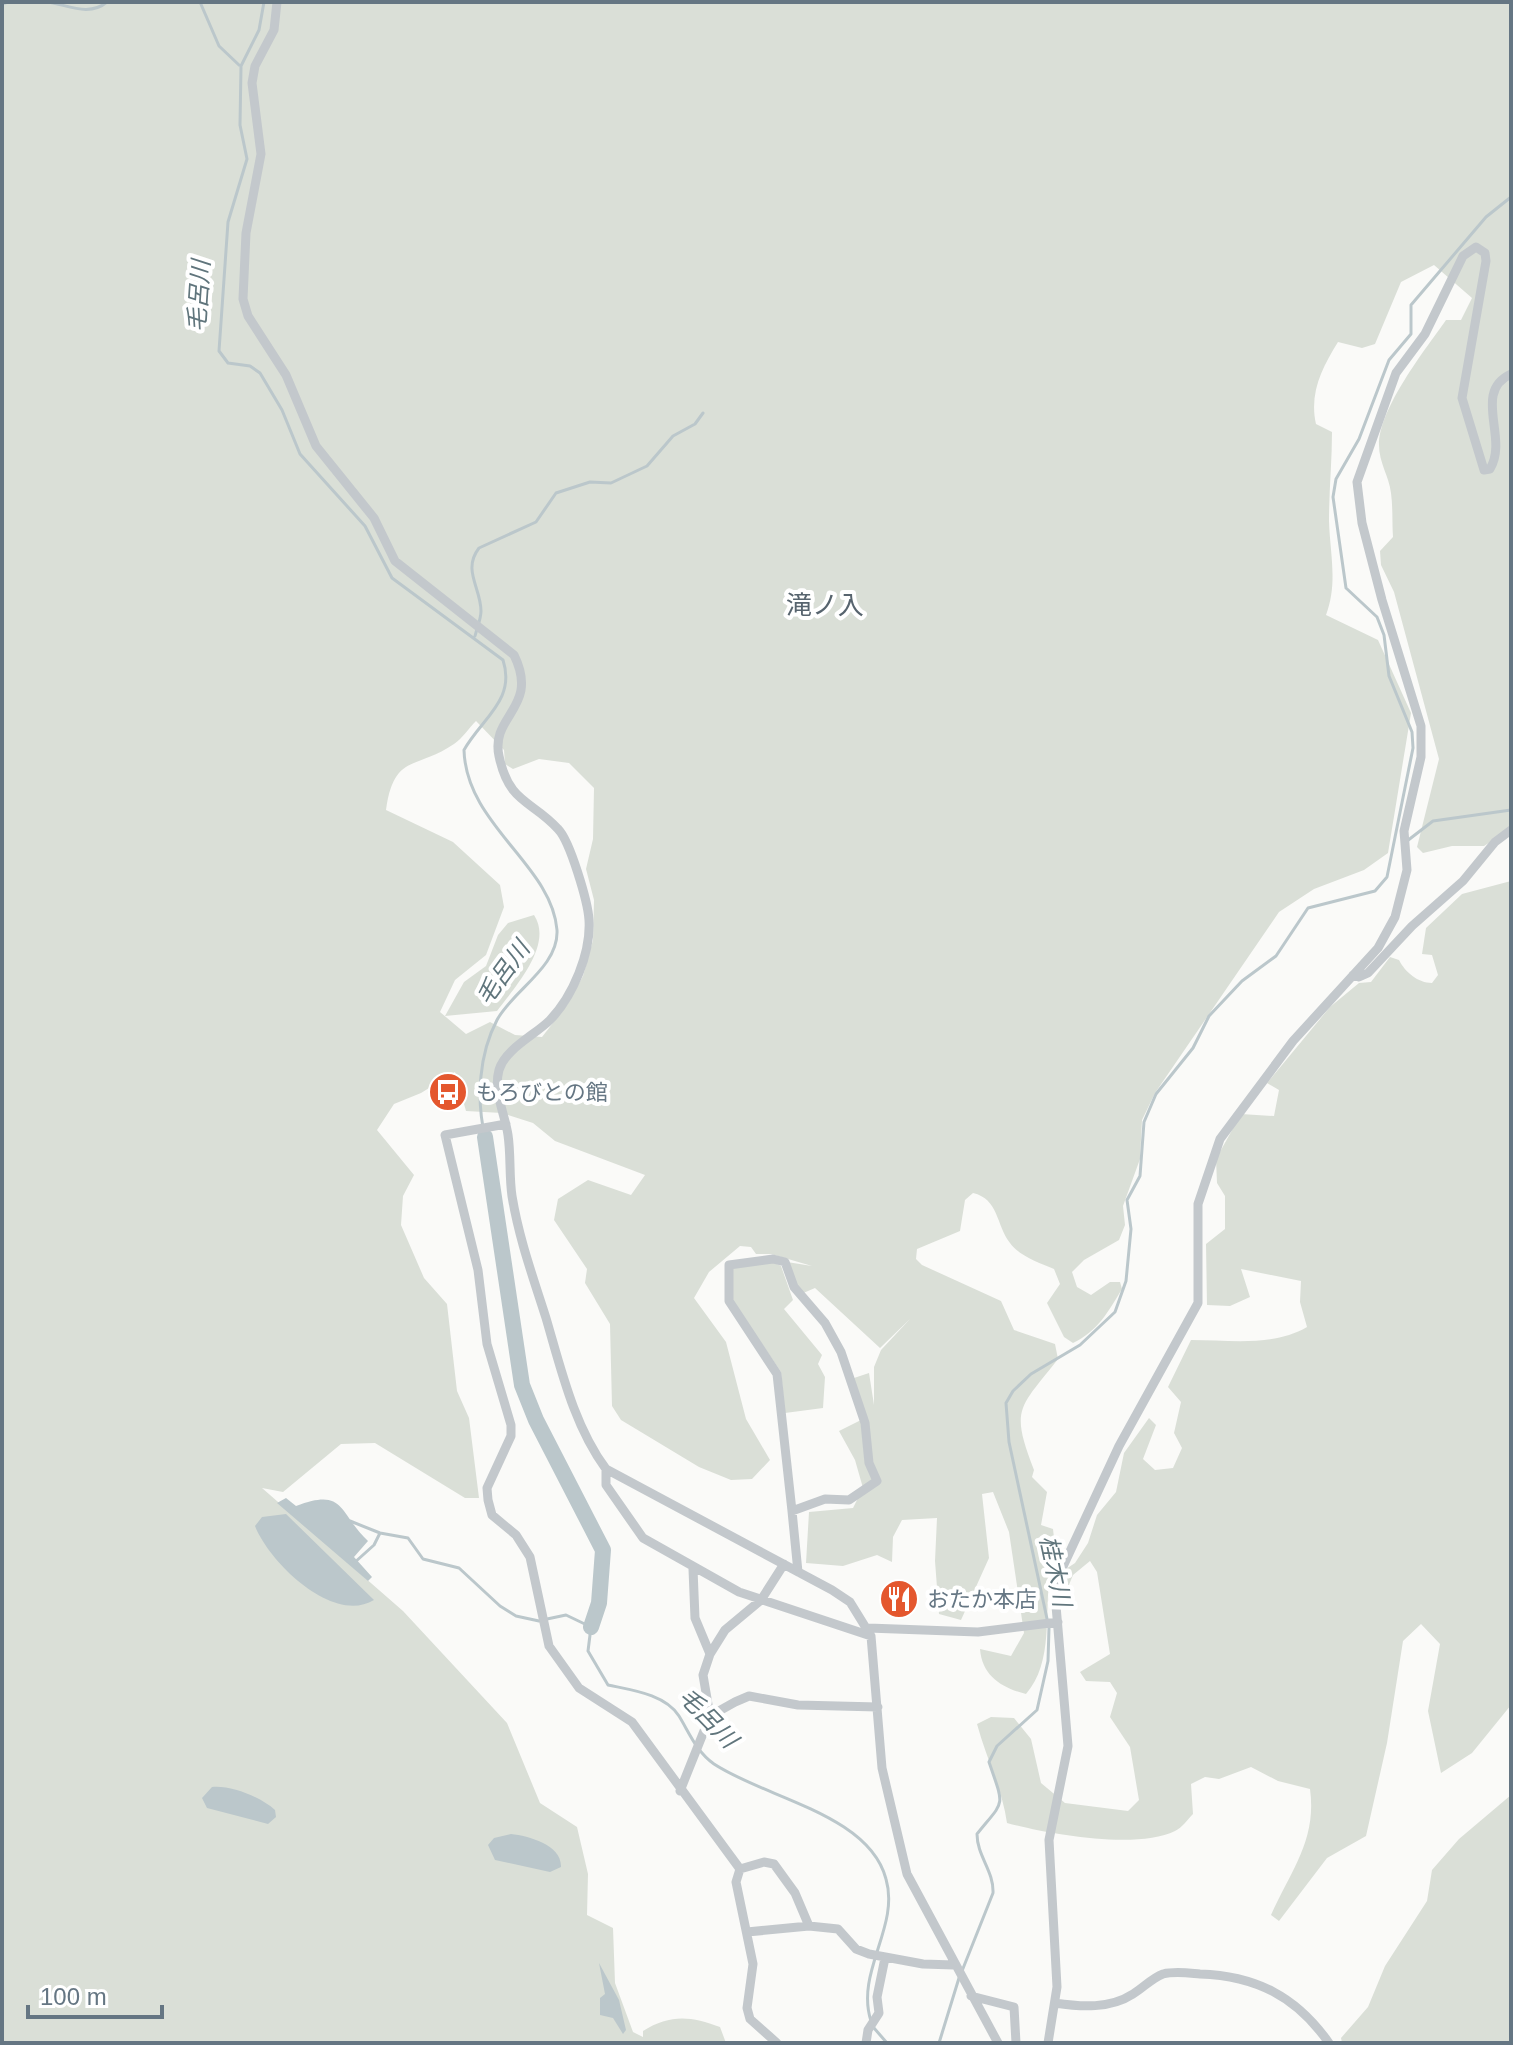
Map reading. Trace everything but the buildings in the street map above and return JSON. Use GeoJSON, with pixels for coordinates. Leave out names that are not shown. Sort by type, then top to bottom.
{"type":"FeatureCollection","features":[{"type":"Feature","properties":{"kind":"street"},"geometry":{"type":"LineString","coordinates":[[277,2],[272,37],[255,66],[252,83],[261,154],[246,233],[243,299],[248,316],[286,375],[316,446],[374,518],[395,561],[514,655],[520,668],[522,695],[501,729],[497,750],[501,766],[516,795],[563,835],[588,910],[586,948],[565,1002],[499,1067],[498,1093],[512,1198],[529,1273],[569,1395],[595,1454],[606,1469],[850,1602],[870,1632],[882,1768],[907,1874],[998,2043]]}},
{"type":"Feature","properties":{"kind":"street"},"geometry":{"type":"LineString","coordinates":[[1048,2043],[1055,2003],[1049,1840],[1068,1746],[1056,1622],[1055,1594],[1059,1575],[1119,1446],[1198,1303],[1198,1204],[1220,1139],[1293,1041],[1383,940],[1401,897],[1407,870],[1404,831],[1422,747],[1413,692],[1391,634],[1362,523],[1357,482],[1396,373],[1425,334],[1463,256],[1476,247],[1485,253],[1486,261],[1462,398],[1484,470],[1494,462],[1496,429],[1491,391],[1497,381],[1511,374]]}},
{"type":"Feature","properties":{"kind":"street"},"geometry":{"type":"LineString","coordinates":[[1353,975],[1368,973],[1412,926],[1463,881],[1495,842],[1511,830]]}},
{"type":"Feature","properties":{"kind":"street"},"geometry":{"type":"LineString","coordinates":[[503,1124],[445,1135],[478,1270],[487,1344],[511,1425],[511,1436],[487,1488],[492,1515],[516,1535],[526,1550],[543,1630],[559,1663],[591,1698],[632,1722],[680,1791],[727,1847],[740,1869],[736,1882],[753,1964],[747,2008],[750,2019],[777,2043]]}},
{"type":"Feature","properties":{"kind":"street"},"geometry":{"type":"LineString","coordinates":[[792,1511],[825,1499],[849,1500],[877,1481],[869,1463],[865,1423],[834,1337],[794,1287],[785,1262],[773,1259],[729,1265],[729,1301],[777,1374],[798,1572]]}},
{"type":"Feature","properties":{"kind":"street"},"geometry":{"type":"LineString","coordinates":[[606,1469],[606,1485],[640,1535],[693,1569],[761,1600],[870,1632],[978,1632],[1056,1622]]}},
{"type":"Feature","properties":{"kind":"street"},"geometry":{"type":"LineString","coordinates":[[680,1791],[710,1716],[703,1675],[710,1654],[725,1630],[761,1600],[784,1564]]}},
{"type":"Feature","properties":{"kind":"street"},"geometry":{"type":"LineString","coordinates":[[693,1569],[695,1618],[710,1654]]}},
{"type":"Feature","properties":{"kind":"street"},"geometry":{"type":"LineString","coordinates":[[710,1716],[749,1696],[798,1705],[878,1707]]}},
{"type":"Feature","properties":{"kind":"street"},"geometry":{"type":"LineString","coordinates":[[740,1869],[764,1862],[774,1864],[801,1903],[809,1926]]}},
{"type":"Feature","properties":{"kind":"street"},"geometry":{"type":"LineString","coordinates":[[747,1932],[809,1926],[838,1929],[856,1949],[869,1954],[954,1966]]}},
{"type":"Feature","properties":{"kind":"street"},"geometry":{"type":"LineString","coordinates":[[866,2043],[868,2030],[876,2018],[884,1958]]}},
{"type":"Feature","properties":{"kind":"street"},"geometry":{"type":"LineString","coordinates":[[1055,2003],[1076,2006],[1111,2003],[1125,1999],[1161,1975],[1173,1973],[1232,1974],[1269,1989],[1311,2021],[1329,2043]]}},
{"type":"Feature","properties":{"kind":"street"},"geometry":{"type":"LineString","coordinates":[[971,1996],[1014,2007],[1016,2043]]}},
{"type":"Feature","properties":{"kind":"shaded area"},"geometry":{"type":"Polygon","coordinates":[[[2,2],[1511,2],[1511,829],[1484,846],[1452,846],[1423,853],[1417,847],[1439,759],[1394,592],[1381,565],[1380,551],[1393,537],[1391,493],[1379,445],[1387,414],[1405,380],[1446,320],[1461,320],[1472,298],[1434,265],[1401,282],[1375,344],[1362,348],[1338,342],[1322,371],[1314,402],[1316,424],[1332,432],[1329,521],[1332,591],[1326,615],[1378,640],[1411,713],[1388,853],[1364,870],[1314,889],[1279,912],[1155,1093],[1142,1120],[1140,1159],[1123,1206],[1125,1225],[1119,1240],[1084,1260],[1072,1272],[1077,1287],[1091,1295],[1110,1282],[1120,1282],[1122,1289],[1102,1320],[1089,1333],[1073,1343],[1064,1337],[1047,1303],[1060,1284],[1054,1269],[1014,1248],[992,1207],[981,1196],[973,1193],[965,1200],[960,1231],[917,1249],[916,1259],[922,1265],[1001,1301],[1014,1330],[1055,1344],[1058,1359],[1027,1400],[1021,1421],[1034,1470],[1032,1477],[1047,1492],[1041,1525],[1053,1529],[1055,1547],[1041,1562],[1050,1573],[1046,1636],[1041,1667],[1026,1694],[1001,1684],[989,1674],[980,1649],[1011,1656],[1024,1633],[1009,1532],[993,1492],[982,1494],[989,1558],[961,1620],[939,1614],[935,1561],[937,1518],[902,1520],[893,1537],[892,1562],[877,1555],[843,1566],[806,1563],[809,1512],[853,1508],[863,1488],[855,1460],[839,1431],[865,1418],[851,1379],[869,1373],[874,1405],[874,1367],[881,1350],[910,1319],[880,1348],[815,1288],[801,1294],[787,1262],[812,1266],[771,1254],[756,1254],[751,1247],[740,1246],[709,1272],[694,1298],[726,1342],[746,1419],[770,1460],[752,1479],[731,1480],[699,1467],[621,1420],[612,1406],[610,1324],[585,1283],[587,1269],[554,1220],[558,1199],[588,1180],[631,1195],[645,1175],[555,1141],[533,1123],[502,1113],[466,1111],[455,1072],[421,1093],[394,1104],[377,1130],[414,1175],[403,1196],[401,1225],[424,1278],[447,1304],[457,1391],[469,1418],[479,1498],[465,1498],[375,1443],[341,1444],[283,1492],[262,1488],[403,1611],[507,1723],[540,1803],[577,1827],[588,1874],[587,1915],[613,1928],[615,1983],[633,2032],[643,2037],[643,2031],[653,2025],[672,2019],[690,2019],[720,2027],[726,2043],[2,2043],[2,2]],[[476,721],[454,744],[401,771],[390,792],[386,810],[453,842],[500,885],[504,907],[486,955],[455,980],[440,1012],[466,1034],[490,1022],[515,1035],[542,1037],[567,1005],[583,976],[593,940],[594,900],[586,869],[593,839],[594,788],[569,763],[539,759],[513,769],[505,764],[504,750],[476,721]]]}},
{"type":"Feature","properties":{"kind":"shaded area"},"geometry":{"type":"Polygon","coordinates":[[[1511,881],[1511,1705],[1472,1753],[1441,1773],[1428,1711],[1440,1644],[1421,1624],[1403,1641],[1387,1743],[1366,1836],[1327,1858],[1279,1921],[1271,1915],[1306,1839],[1310,1824],[1310,1789],[1278,1781],[1251,1767],[1219,1779],[1205,1777],[1191,1784],[1193,1814],[1178,1830],[1159,1837],[1092,1838],[1007,1823],[977,1724],[991,1717],[1014,1718],[1031,1739],[1041,1783],[1065,1803],[1128,1811],[1139,1800],[1130,1747],[1110,1717],[1117,1693],[1110,1682],[1086,1681],[1080,1672],[1110,1654],[1097,1572],[1090,1561],[1073,1575],[1064,1597],[1059,1598],[1066,1569],[1075,1563],[1088,1543],[1097,1515],[1116,1492],[1124,1453],[1149,1418],[1156,1425],[1143,1459],[1155,1470],[1173,1468],[1182,1448],[1174,1433],[1181,1402],[1168,1387],[1191,1340],[1266,1340],[1307,1327],[1300,1302],[1301,1281],[1241,1269],[1250,1297],[1230,1306],[1207,1305],[1206,1244],[1225,1229],[1225,1196],[1217,1183],[1216,1159],[1241,1114],[1274,1116],[1279,1090],[1267,1083],[1330,1007],[1359,983],[1371,982],[1390,957],[1399,960],[1408,973],[1417,979],[1432,983],[1438,975],[1432,955],[1422,954],[1426,928],[1462,894],[1511,881]]]}},
{"type":"Feature","properties":{"kind":"shaded area"},"geometry":{"type":"Polygon","coordinates":[[[534,915],[539,927],[536,952],[497,1011],[445,1016],[464,982],[486,966],[498,935],[508,923],[534,915]]]}},
{"type":"Feature","properties":{"kind":"shaded area"},"geometry":{"type":"Polygon","coordinates":[[[773,1262],[781,1266],[793,1300],[784,1309],[822,1355],[818,1364],[825,1377],[823,1408],[785,1413],[781,1372],[732,1300],[732,1267],[773,1262]]]}},
{"type":"Feature","properties":{"kind":"shaded area"},"geometry":{"type":"Polygon","coordinates":[[[286,1498],[296,1506],[324,1500],[340,1506],[368,1541],[354,1557],[372,1577],[368,1581],[277,1503],[286,1498]]]}},
{"type":"Feature","properties":{"kind":"shaded area"},"geometry":{"type":"Polygon","coordinates":[[[286,1514],[374,1600],[358,1605],[340,1604],[304,1586],[288,1572],[262,1541],[255,1526],[262,1517],[286,1514]]]}},
{"type":"Feature","properties":{"kind":"shaded area"},"geometry":{"type":"Polygon","coordinates":[[[212,1787],[254,1796],[275,1810],[276,1817],[268,1824],[207,1808],[202,1798],[212,1787]]]}},
{"type":"Feature","properties":{"kind":"shaded area"},"geometry":{"type":"Polygon","coordinates":[[[1511,1795],[1511,2043],[1342,2043],[1341,2038],[1368,2007],[1385,1966],[1427,1901],[1432,1870],[1459,1839],[1511,1795]]]}},
{"type":"Feature","properties":{"kind":"shaded area"},"geometry":{"type":"Polygon","coordinates":[[[511,1834],[550,1847],[560,1859],[561,1867],[550,1872],[495,1860],[488,1845],[494,1838],[511,1834]]]}},
{"type":"Feature","properties":{"kind":"shaded area"},"geometry":{"type":"Polygon","coordinates":[[[599,1963],[619,2000],[626,2030],[623,2034],[613,2018],[600,2015],[600,1998],[605,1994],[599,1963]]]}},
{"type":"Feature","properties":{"kind":"waterway"},"geometry":{"type":"LineString","coordinates":[[2,4],[8,2]]}},
{"type":"Feature","properties":{"kind":"waterway"},"geometry":{"type":"LineString","coordinates":[[48,2],[86,9],[107,2]]}},
{"type":"Feature","properties":{"kind":"waterway"},"geometry":{"type":"LineString","coordinates":[[200,2],[219,46],[239,65]]}},
{"type":"Feature","properties":{"kind":"waterway","name":"毛呂川"},"geometry":{"type":"LineString","coordinates":[[264,2],[259,30],[241,66],[240,125],[247,159],[228,222],[219,351],[228,363],[250,366],[260,373],[282,410],[300,454],[365,526],[392,578],[503,660],[506,674],[501,698],[464,750],[468,777],[493,823],[541,885],[552,907],[557,930],[551,956],[504,1009],[486,1047],[480,1092],[485,1137]]}},
{"type":"Feature","properties":{"kind":"waterway"},"geometry":{"type":"LineString","coordinates":[[962,1971],[993,1893],[977,1834],[1000,1802],[989,1762],[997,1746],[1037,1710],[1048,1661],[1049,1628],[1009,1442],[1006,1403],[1013,1391],[1031,1374],[1080,1345],[1115,1312],[1126,1281],[1131,1229],[1127,1200],[1140,1176],[1144,1122],[1156,1094],[1193,1048],[1209,1016],[1242,981],[1276,956],[1308,908],[1375,891],[1387,877],[1413,748],[1412,732],[1389,676],[1384,635],[1377,617],[1346,588],[1333,497],[1336,479],[1359,439],[1389,360],[1411,334],[1411,305],[1486,217],[1511,197]]}},
{"type":"Feature","properties":{"kind":"waterway"},"geometry":{"type":"LineString","coordinates":[[475,636],[481,611],[472,564],[479,548],[536,522],[556,493],[590,482],[611,483],[647,466],[673,436],[695,424],[703,413]]}},
{"type":"Feature","properties":{"kind":"waterway"},"geometry":{"type":"LineString","coordinates":[[1407,841],[1433,821],[1511,810]]}},
{"type":"Feature","properties":{"kind":"waterway","name":"毛呂川"},"geometry":{"type":"LineString","coordinates":[[485,1137],[522,1385],[536,1420],[603,1550],[599,1603],[591,1627]]}},
{"type":"Feature","properties":{"kind":"waterway"},"geometry":{"type":"LineString","coordinates":[[350,1521],[380,1533],[408,1538],[423,1559],[459,1568],[500,1606],[516,1616],[539,1621]]}},
{"type":"Feature","properties":{"kind":"waterway"},"geometry":{"type":"LineString","coordinates":[[354,1563],[374,1545],[380,1533]]}},
{"type":"Feature","properties":{"kind":"waterway","name":"毛呂川"},"geometry":{"type":"LineString","coordinates":[[547,1619],[566,1615],[591,1627],[588,1651],[608,1685],[647,1694],[665,1703],[679,1716],[698,1748],[714,1764],[838,1823],[859,1838],[876,1857],[886,1879],[889,1897],[869,1985],[871,2021]]}},
{"type":"Feature","properties":{"kind":"waterway","name":"桂木川"},"geometry":{"type":"LineString","coordinates":[[939,2043],[959,1978]]}},
{"type":"Feature","properties":{"kind":"waterway","name":"毛呂川"},"geometry":{"type":"LineString","coordinates":[[874,2028],[887,2043]]}},
{"type":"Feature","properties":{"kind":"place","name":"もろびとの館"},"geometry":{"type":"Point","coordinates":[448,1092]}},
{"type":"Feature","properties":{"kind":"place","name":"おたか本店"},"geometry":{"type":"Point","coordinates":[899,1599]}},
{"type":"Feature","properties":{"kind":"district","name":"滝ノ入"},"geometry":{"type":"Point","coordinates":[825,605]}}]}
